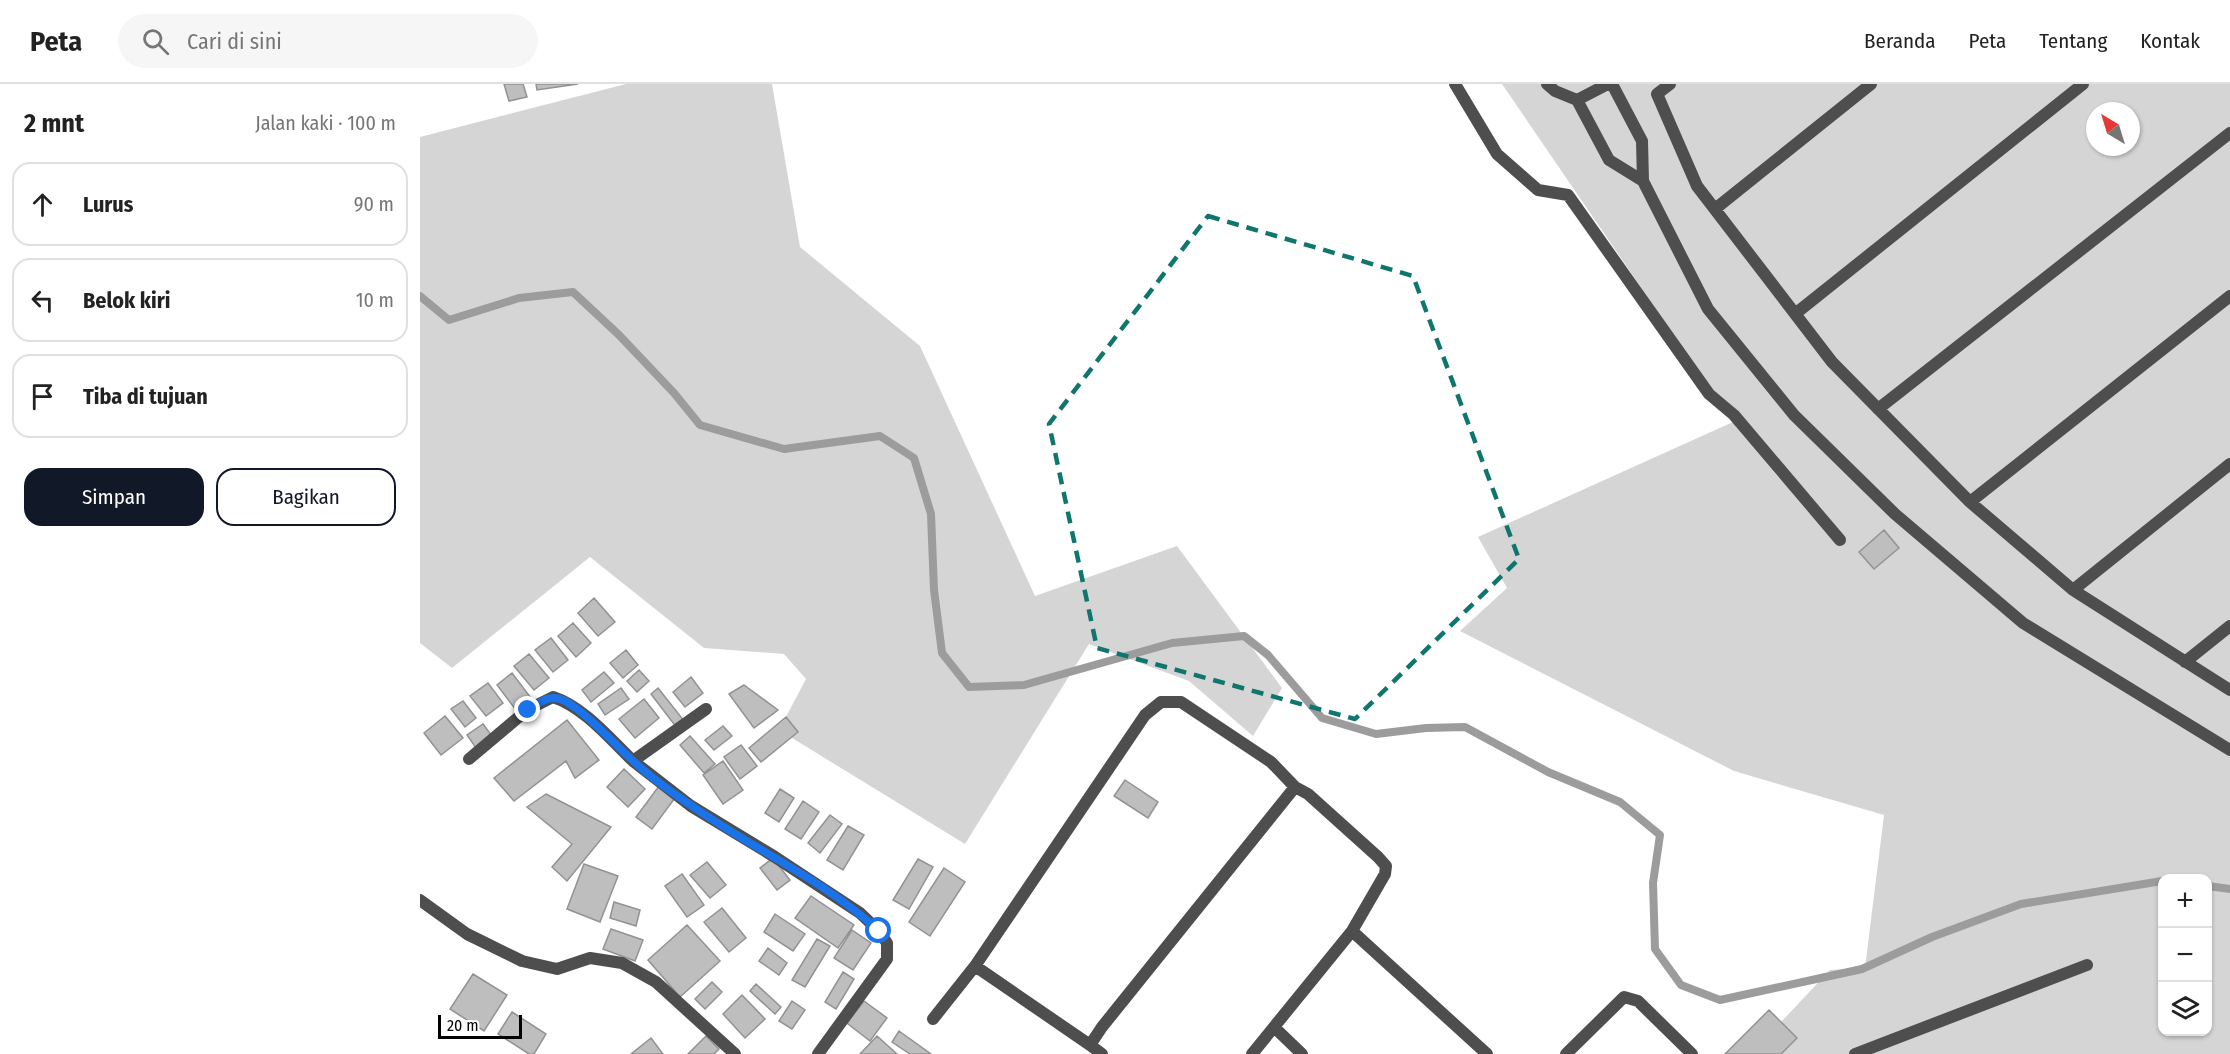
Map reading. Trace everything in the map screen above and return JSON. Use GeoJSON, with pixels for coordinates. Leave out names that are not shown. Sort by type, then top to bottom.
{"type":"FeatureCollection","features":[{"type":"Feature","properties":{"kind":"street"},"geometry":{"type":"LineString","coordinates":[[1455,84],[1497,154],[1538,190],[1568,195],[1709,394],[1734,415],[1840,540]]}},
{"type":"Feature","properties":{"kind":"street"},"geometry":{"type":"LineString","coordinates":[[1547,84],[1555,91],[1577,100],[1609,160],[1643,181]]}},
{"type":"Feature","properties":{"kind":"street"},"geometry":{"type":"LineString","coordinates":[[1577,100],[1610,84],[1642,141],[1643,181],[1708,309],[1794,415],[1887,506],[2023,623],[2230,750]]}},
{"type":"Feature","properties":{"kind":"street"},"geometry":{"type":"LineString","coordinates":[[1670,84],[1657,94],[1697,186],[1832,362],[1970,502],[2073,590],[2230,690]]}},
{"type":"Feature","properties":{"kind":"street"},"geometry":{"type":"LineString","coordinates":[[1715,209],[1871,84]]}},
{"type":"Feature","properties":{"kind":"street"},"geometry":{"type":"LineString","coordinates":[[1795,314],[2083,84]]}},
{"type":"Feature","properties":{"kind":"street"},"geometry":{"type":"LineString","coordinates":[[1878,409],[2230,133]]}},
{"type":"Feature","properties":{"kind":"street"},"geometry":{"type":"LineString","coordinates":[[1970,502],[2230,296]]}},
{"type":"Feature","properties":{"kind":"street"},"geometry":{"type":"LineString","coordinates":[[2073,590],[2230,464]]}},
{"type":"Feature","properties":{"kind":"street"},"geometry":{"type":"LineString","coordinates":[[2185,662],[2230,626]]}},
{"type":"Feature","properties":{"kind":"street"},"geometry":{"type":"LineString","coordinates":[[469,759],[528,710],[544,700],[553,697],[564,701],[587,718],[633,761],[691,806],[775,857],[860,913],[879,931],[887,943],[887,959],[818,1054]]}},
{"type":"Feature","properties":{"kind":"street"},"geometry":{"type":"LineString","coordinates":[[933,1019],[975,966],[1145,715],[1161,702],[1181,702],[1271,762],[1295,787],[1308,794],[1386,866],[1385,874],[1352,931],[1252,1054]]}},
{"type":"Feature","properties":{"kind":"street"},"geometry":{"type":"LineString","coordinates":[[633,761],[706,709]]}},
{"type":"Feature","properties":{"kind":"street"},"geometry":{"type":"LineString","coordinates":[[1090,1045],[1117,1008],[1295,787]]}},
{"type":"Feature","properties":{"kind":"street"},"geometry":{"type":"LineString","coordinates":[[420,900],[467,934],[522,962],[557,969],[590,958],[622,963],[656,982],[735,1054]]}},
{"type":"Feature","properties":{"kind":"street"},"geometry":{"type":"LineString","coordinates":[[1352,931],[1487,1054]]}},
{"type":"Feature","properties":{"kind":"street"},"geometry":{"type":"LineString","coordinates":[[1855,1054],[2086,965]]}},
{"type":"Feature","properties":{"kind":"street"},"geometry":{"type":"LineString","coordinates":[[975,966],[1102,1054]]}},
{"type":"Feature","properties":{"kind":"street"},"geometry":{"type":"LineString","coordinates":[[1566,1054],[1624,997],[1638,1001],[1692,1054]]}},
{"type":"Feature","properties":{"kind":"street"},"geometry":{"type":"LineString","coordinates":[[1275,1028],[1302,1054]]}},
{"type":"Feature","properties":{"kind":"highlighted area"},"geometry":{"type":"Polygon","coordinates":[[[1208,216],[1413,276],[1519,559],[1355,719],[1097,648],[1049,424],[1208,216]]]}},
{"type":"Feature","properties":{"kind":"shaded area"},"geometry":{"type":"Polygon","coordinates":[[[626,84],[772,84],[800,247],[920,346],[1035,596],[1177,546],[1282,688],[1253,736],[1189,681],[1089,644],[965,844],[779,730],[806,679],[784,654],[704,648],[590,557],[452,668],[420,643],[420,137],[626,84]]]}},
{"type":"Feature","properties":{"kind":"shaded area"},"geometry":{"type":"Polygon","coordinates":[[[1502,84],[2230,84],[2230,1054],[1751,1054],[1830,970],[1865,968],[1884,815],[1734,771],[1460,631],[1507,588],[1478,537],[1733,422],[1502,84]]]}},
{"type":"Feature","properties":{"kind":"building"},"geometry":{"type":"Polygon","coordinates":[[[504,84],[523,84],[527,97],[509,101],[504,84]]]}},
{"type":"Feature","properties":{"kind":"building"},"geometry":{"type":"Polygon","coordinates":[[[536,84],[578,84],[537,90],[536,84]]]}},
{"type":"Feature","properties":{"kind":"building"},"geometry":{"type":"Polygon","coordinates":[[[1884,530],[1899,548],[1874,569],[1859,552],[1884,530]]]}},
{"type":"Feature","properties":{"kind":"building"},"geometry":{"type":"Polygon","coordinates":[[[594,598],[615,622],[598,636],[578,613],[594,598]]]}},
{"type":"Feature","properties":{"kind":"building"},"geometry":{"type":"Polygon","coordinates":[[[573,623],[591,643],[576,657],[558,636],[573,623]]]}},
{"type":"Feature","properties":{"kind":"building"},"geometry":{"type":"Polygon","coordinates":[[[551,638],[568,660],[553,672],[535,650],[551,638]]]}},
{"type":"Feature","properties":{"kind":"building"},"geometry":{"type":"Polygon","coordinates":[[[626,650],[638,665],[623,678],[610,663],[626,650]]]}},
{"type":"Feature","properties":{"kind":"building"},"geometry":{"type":"Polygon","coordinates":[[[529,654],[549,678],[534,690],[514,666],[529,654]]]}},
{"type":"Feature","properties":{"kind":"building"},"geometry":{"type":"Polygon","coordinates":[[[639,670],[649,681],[637,692],[627,681],[639,670]]]}},
{"type":"Feature","properties":{"kind":"building"},"geometry":{"type":"Polygon","coordinates":[[[604,672],[614,683],[591,702],[582,690],[604,672]]]}},
{"type":"Feature","properties":{"kind":"building"},"geometry":{"type":"Polygon","coordinates":[[[512,673],[531,698],[516,710],[497,685],[512,673]]]}},
{"type":"Feature","properties":{"kind":"building"},"geometry":{"type":"Polygon","coordinates":[[[691,677],[703,693],[685,707],[673,692],[691,677]]]}},
{"type":"Feature","properties":{"kind":"building"},"geometry":{"type":"Polygon","coordinates":[[[488,683],[503,703],[486,716],[470,696],[488,683]]]}},
{"type":"Feature","properties":{"kind":"building"},"geometry":{"type":"Polygon","coordinates":[[[744,685],[778,710],[754,728],[729,694],[744,685]]]}},
{"type":"Feature","properties":{"kind":"building"},"geometry":{"type":"Polygon","coordinates":[[[621,688],[629,699],[605,715],[598,704],[621,688]]]}},
{"type":"Feature","properties":{"kind":"building"},"geometry":{"type":"Polygon","coordinates":[[[658,688],[685,722],[677,728],[651,694],[658,688]]]}},
{"type":"Feature","properties":{"kind":"building"},"geometry":{"type":"Polygon","coordinates":[[[644,699],[659,718],[635,738],[619,719],[644,699]]]}},
{"type":"Feature","properties":{"kind":"building"},"geometry":{"type":"Polygon","coordinates":[[[463,701],[476,718],[465,727],[451,709],[463,701]]]}},
{"type":"Feature","properties":{"kind":"building"},"geometry":{"type":"Polygon","coordinates":[[[445,716],[463,738],[441,755],[424,733],[445,716]]]}},
{"type":"Feature","properties":{"kind":"building"},"geometry":{"type":"Polygon","coordinates":[[[786,717],[798,732],[761,762],[749,748],[786,717]]]}},
{"type":"Feature","properties":{"kind":"building"},"geometry":{"type":"Polygon","coordinates":[[[567,720],[599,760],[575,778],[566,761],[514,801],[494,778],[567,720]]]}},
{"type":"Feature","properties":{"kind":"building"},"geometry":{"type":"Polygon","coordinates":[[[483,724],[492,736],[476,748],[467,735],[483,724]]]}},
{"type":"Feature","properties":{"kind":"building"},"geometry":{"type":"Polygon","coordinates":[[[723,726],[732,736],[714,750],[705,740],[723,726]]]}},
{"type":"Feature","properties":{"kind":"building"},"geometry":{"type":"Polygon","coordinates":[[[690,736],[715,764],[704,773],[680,745],[690,736]]]}},
{"type":"Feature","properties":{"kind":"building"},"geometry":{"type":"Polygon","coordinates":[[[741,745],[757,766],[740,779],[724,757],[741,745]]]}},
{"type":"Feature","properties":{"kind":"building"},"geometry":{"type":"Polygon","coordinates":[[[723,761],[743,790],[723,804],[703,775],[723,761]]]}},
{"type":"Feature","properties":{"kind":"building"},"geometry":{"type":"Polygon","coordinates":[[[624,769],[645,789],[628,807],[607,787],[624,769]]]}},
{"type":"Feature","properties":{"kind":"building"},"geometry":{"type":"Polygon","coordinates":[[[1125,780],[1158,802],[1148,818],[1114,796],[1125,780]]]}},
{"type":"Feature","properties":{"kind":"building"},"geometry":{"type":"Polygon","coordinates":[[[659,786],[675,798],[652,829],[636,817],[659,786]]]}},
{"type":"Feature","properties":{"kind":"building"},"geometry":{"type":"Polygon","coordinates":[[[780,789],[794,798],[779,822],[765,813],[780,789]]]}},
{"type":"Feature","properties":{"kind":"building"},"geometry":{"type":"Polygon","coordinates":[[[546,794],[611,827],[567,881],[552,867],[572,844],[527,807],[546,794]]]}},
{"type":"Feature","properties":{"kind":"building"},"geometry":{"type":"Polygon","coordinates":[[[803,801],[819,812],[801,839],[785,829],[803,801]]]}},
{"type":"Feature","properties":{"kind":"building"},"geometry":{"type":"Polygon","coordinates":[[[830,815],[842,824],[820,853],[808,843],[830,815]]]}},
{"type":"Feature","properties":{"kind":"building"},"geometry":{"type":"Polygon","coordinates":[[[848,826],[864,835],[843,870],[827,860],[848,826]]]}},
{"type":"Feature","properties":{"kind":"building"},"geometry":{"type":"Polygon","coordinates":[[[773,858],[790,880],[777,890],[760,868],[773,858]]]}},
{"type":"Feature","properties":{"kind":"building"},"geometry":{"type":"Polygon","coordinates":[[[918,859],[933,867],[909,909],[893,900],[918,859]]]}},
{"type":"Feature","properties":{"kind":"building"},"geometry":{"type":"Polygon","coordinates":[[[707,862],[726,885],[710,898],[690,875],[707,862]]]}},
{"type":"Feature","properties":{"kind":"building"},"geometry":{"type":"Polygon","coordinates":[[[584,864],[618,876],[600,922],[567,909],[584,864]]]}},
{"type":"Feature","properties":{"kind":"building"},"geometry":{"type":"Polygon","coordinates":[[[944,868],[965,882],[930,936],[909,922],[944,868]]]}},
{"type":"Feature","properties":{"kind":"building"},"geometry":{"type":"Polygon","coordinates":[[[682,874],[704,905],[687,917],[665,886],[682,874]]]}},
{"type":"Feature","properties":{"kind":"building"},"geometry":{"type":"Polygon","coordinates":[[[811,896],[854,925],[838,948],[795,918],[811,896]]]}},
{"type":"Feature","properties":{"kind":"building"},"geometry":{"type":"Polygon","coordinates":[[[614,902],[640,910],[636,926],[610,918],[614,902]]]}},
{"type":"Feature","properties":{"kind":"building"},"geometry":{"type":"Polygon","coordinates":[[[722,908],[746,938],[729,952],[704,922],[722,908]]]}},
{"type":"Feature","properties":{"kind":"building"},"geometry":{"type":"Polygon","coordinates":[[[775,914],[805,934],[793,951],[764,932],[775,914]]]}},
{"type":"Feature","properties":{"kind":"building"},"geometry":{"type":"Polygon","coordinates":[[[687,925],[720,961],[680,997],[648,960],[687,925]]]}},
{"type":"Feature","properties":{"kind":"building"},"geometry":{"type":"Polygon","coordinates":[[[611,929],[643,940],[635,961],[603,949],[611,929]]]}},
{"type":"Feature","properties":{"kind":"building"},"geometry":{"type":"Polygon","coordinates":[[[852,930],[871,943],[853,970],[834,958],[852,930]]]}},
{"type":"Feature","properties":{"kind":"building"},"geometry":{"type":"Polygon","coordinates":[[[817,939],[830,946],[805,987],[792,980],[817,939]]]}},
{"type":"Feature","properties":{"kind":"building"},"geometry":{"type":"Polygon","coordinates":[[[768,948],[787,963],[779,975],[759,961],[768,948]]]}},
{"type":"Feature","properties":{"kind":"building"},"geometry":{"type":"Polygon","coordinates":[[[843,972],[854,979],[836,1009],[825,1002],[843,972]]]}},
{"type":"Feature","properties":{"kind":"building"},"geometry":{"type":"Polygon","coordinates":[[[473,974],[507,995],[484,1031],[450,1009],[473,974]]]}},
{"type":"Feature","properties":{"kind":"building"},"geometry":{"type":"Polygon","coordinates":[[[712,982],[722,992],[705,1009],[695,999],[712,982]]]}},
{"type":"Feature","properties":{"kind":"building"},"geometry":{"type":"Polygon","coordinates":[[[756,984],[781,1007],[775,1014],[750,991],[756,984]]]}},
{"type":"Feature","properties":{"kind":"building"},"geometry":{"type":"Polygon","coordinates":[[[742,995],[765,1019],[745,1038],[723,1014],[742,995]]]}},
{"type":"Feature","properties":{"kind":"building"},"geometry":{"type":"Polygon","coordinates":[[[792,1001],[805,1010],[792,1029],[779,1021],[792,1001]]]}},
{"type":"Feature","properties":{"kind":"building"},"geometry":{"type":"Polygon","coordinates":[[[864,1001],[887,1018],[870,1041],[847,1023],[864,1001]]]}},
{"type":"Feature","properties":{"kind":"building"},"geometry":{"type":"Polygon","coordinates":[[[1769,1010],[1797,1038],[1781,1054],[1725,1054],[1769,1010]]]}},
{"type":"Feature","properties":{"kind":"building"},"geometry":{"type":"Polygon","coordinates":[[[512,1012],[546,1034],[534,1054],[529,1054],[498,1034],[512,1012]]]}},
{"type":"Feature","properties":{"kind":"building"},"geometry":{"type":"Polygon","coordinates":[[[899,1031],[931,1054],[910,1054],[892,1042],[899,1031]]]}},
{"type":"Feature","properties":{"kind":"building"},"geometry":{"type":"Polygon","coordinates":[[[706,1036],[719,1049],[714,1054],[688,1054],[706,1036]]]}},
{"type":"Feature","properties":{"kind":"building"},"geometry":{"type":"Polygon","coordinates":[[[877,1036],[897,1054],[860,1054],[877,1036]]]}},
{"type":"Feature","properties":{"kind":"building"},"geometry":{"type":"Polygon","coordinates":[[[651,1038],[663,1054],[631,1054],[651,1038]]]}},
{"type":"Feature","properties":{"kind":"waterway"},"geometry":{"type":"LineString","coordinates":[[420,296],[449,320],[519,298],[573,292],[619,335],[674,393],[700,425],[784,449],[880,436],[914,458],[931,514],[934,590],[942,653],[969,687],[1024,685],[1172,643],[1244,636],[1268,655],[1322,718],[1376,734],[1426,728],[1465,727],[1548,772],[1620,802],[1660,835],[1653,883],[1655,949],[1681,985],[1720,1000],[1862,969],[1932,937],[2021,904],[2158,882]]}},
{"type":"Feature","properties":{"kind":"waterway"},"geometry":{"type":"LineString","coordinates":[[2212,887],[2230,889]]}},
{"type":"Feature","properties":{"kind":"route"},"geometry":{"type":"LineString","coordinates":[[528,710],[553,697],[564,701],[587,718],[633,761],[691,806],[775,857],[860,913],[879,931]]}}]}
